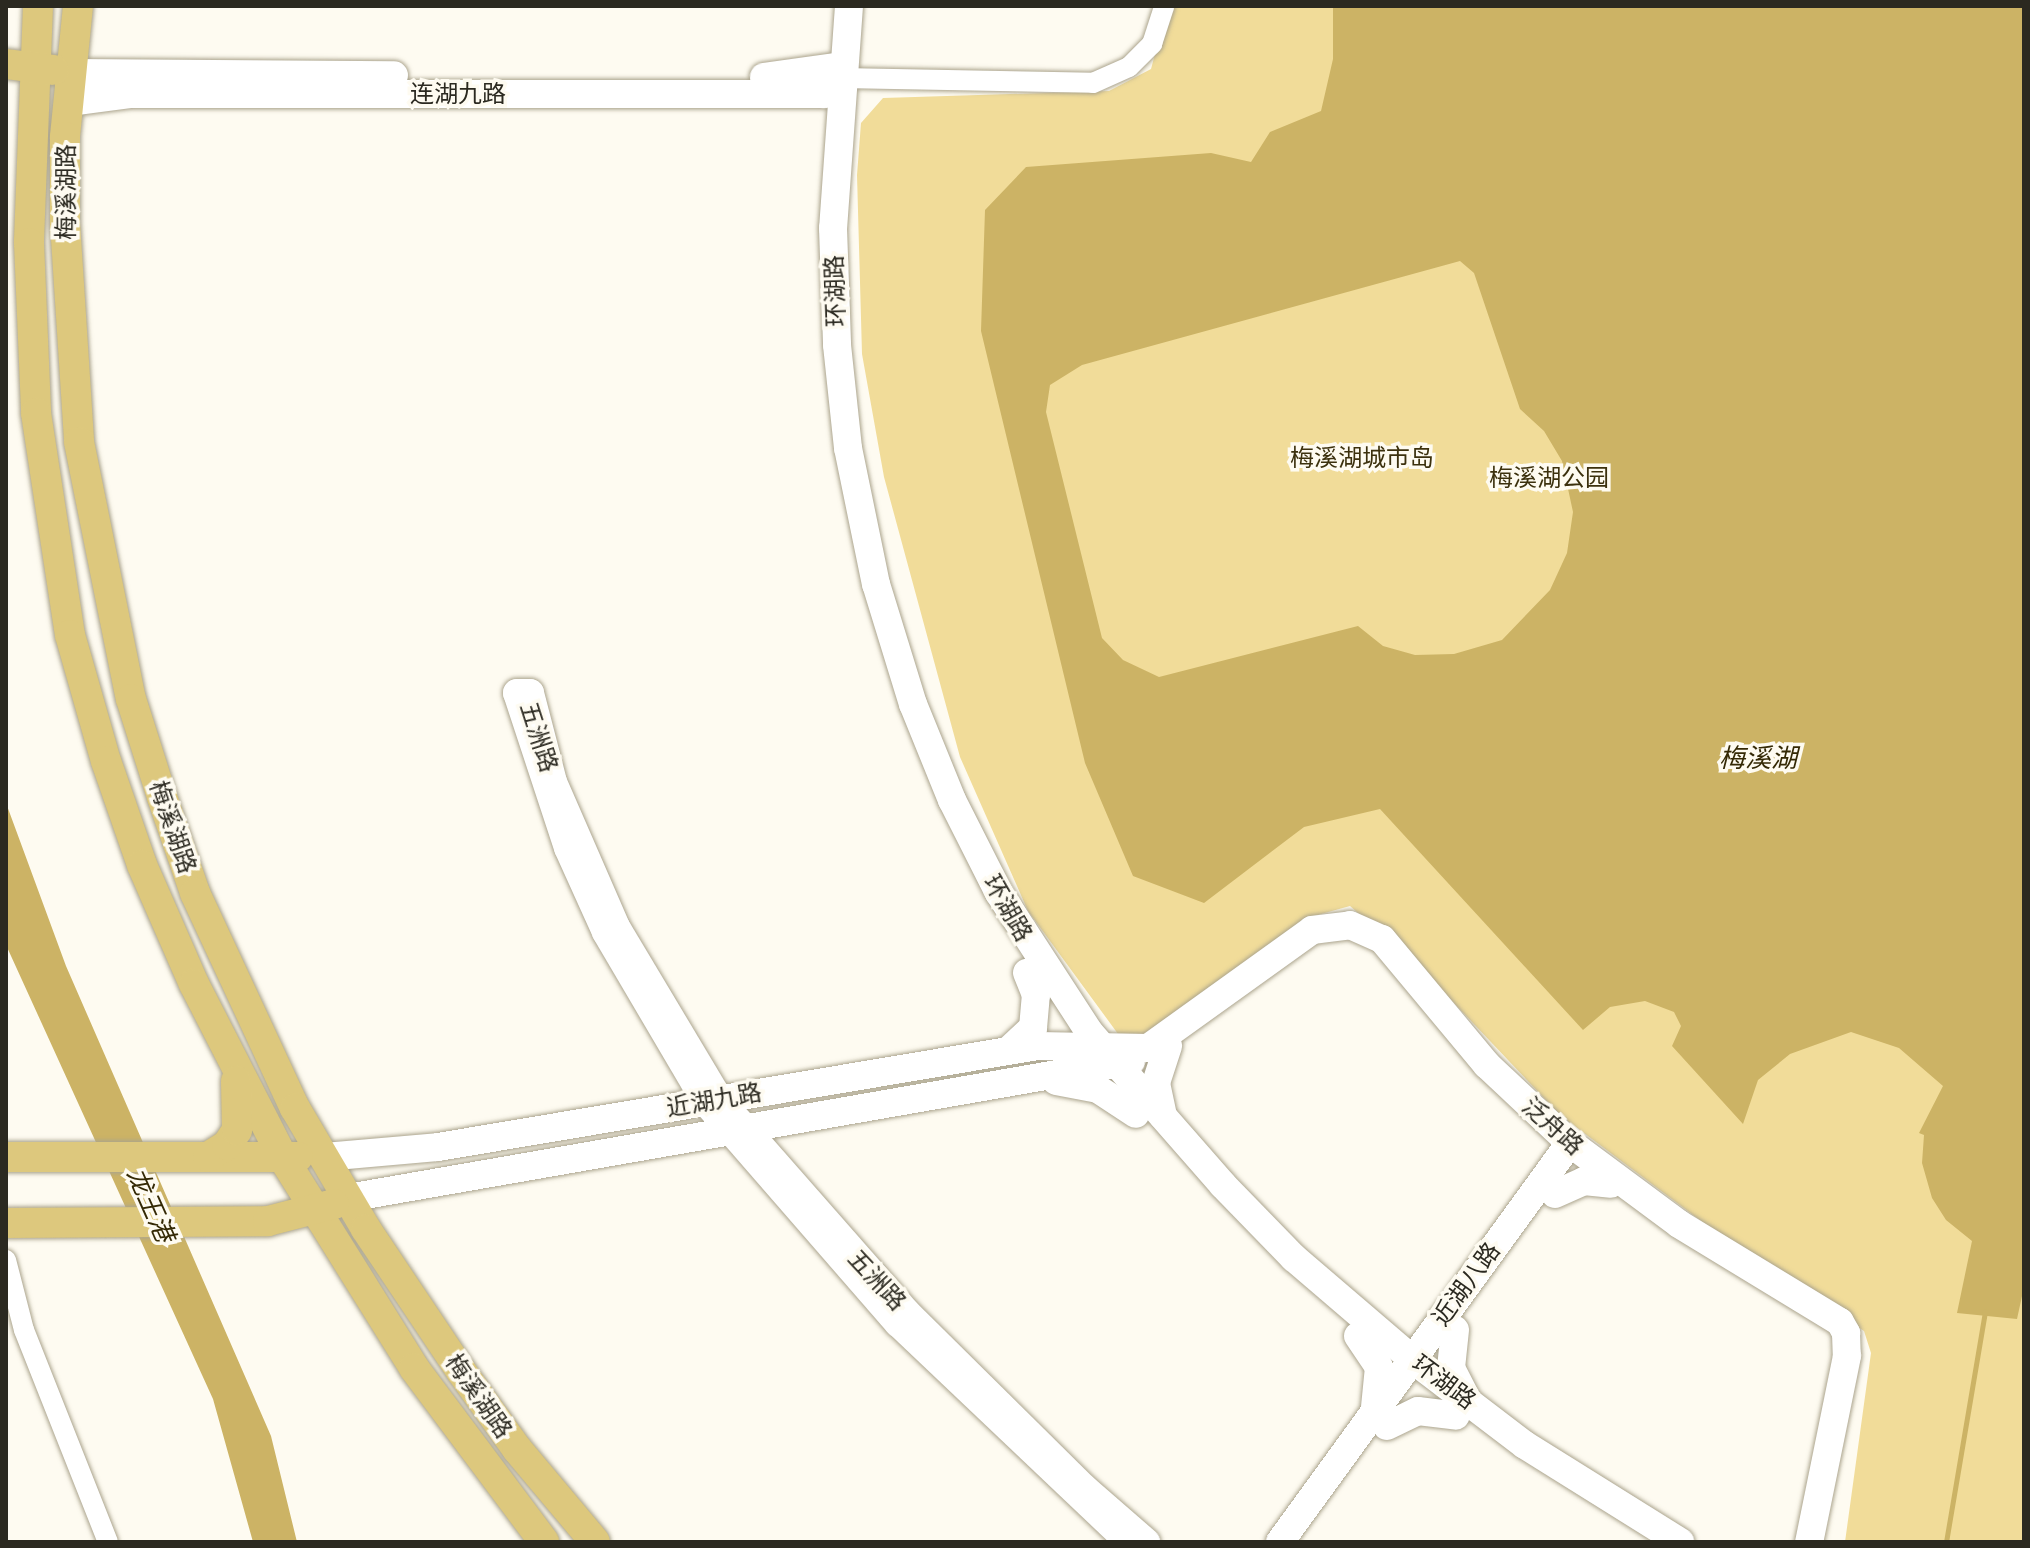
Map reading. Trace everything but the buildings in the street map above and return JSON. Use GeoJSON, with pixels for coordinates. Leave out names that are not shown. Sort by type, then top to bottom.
{"type":"FeatureCollection","features":[{"type":"Feature","properties":{"kind":"main road","name":"梅溪湖路"},"geometry":{"type":"LineString","coordinates":[[38,6],[20,66],[18,97],[35,398],[70,635],[142,865],[231,1063],[283,1158],[414,1368],[544,1542]]}},
{"type":"Feature","properties":{"kind":"main road","name":"梅溪湖路"},"geometry":{"type":"LineString","coordinates":[[78,6],[70,87],[68,330],[79,442],[131,699],[195,893],[295,1108],[348,1198],[384,1256],[517,1449],[595,1542]]}},
{"type":"Feature","properties":{"kind":"main road","name":"环湖路"},"geometry":{"type":"LineString","coordinates":[[832,6],[837,345],[848,448],[876,584],[913,704],[963,823],[1024,938],[1136,1114],[1248,1237],[1414,1372],[1645,1542]]}},
{"type":"Feature","properties":{"kind":"main road","name":"环湖路"},"geometry":{"type":"LineString","coordinates":[[849,6],[833,77],[817,197],[817,324],[823,390],[852,560],[896,710],[937,808],[981,898],[1027,973],[1097,1052],[1361,1327]]}},
{"type":"Feature","properties":{"kind":"main road"},"geometry":{"type":"LineString","coordinates":[[20,66],[70,87]]}},
{"type":"Feature","properties":{"kind":"main road","name":"连湖九路"},"geometry":{"type":"LineString","coordinates":[[70,87],[833,77]]}},
{"type":"Feature","properties":{"kind":"main road"},"geometry":{"type":"LineString","coordinates":[[18,97],[70,87]]}},
{"type":"Feature","properties":{"kind":"main road","name":"五洲路"},"geometry":{"type":"LineString","coordinates":[[712,1101],[695,1063],[616,927],[553,782],[530,693],[517,693],[568,848],[606,932],[666,1037],[712,1101],[898,1323],[1129,1542]]}},
{"type":"Feature","properties":{"kind":"main road","name":"泛舟路"},"geometry":{"type":"LineString","coordinates":[[1158,1047],[1312,930],[1350,925],[1382,939],[1487,1065],[1611,1184],[1693,1242],[1803,1306],[1831,1335],[1833,1373],[1805,1539]]}},
{"type":"Feature","properties":{"kind":"main road","name":"泛舟路"},"geometry":{"type":"LineString","coordinates":[[1158,1047],[1313,940],[1350,935],[1384,955],[1458,1045],[1531,1120],[1724,1253],[1833,1315],[1846,1333],[1847,1356],[1805,1539]]}},
{"type":"Feature","properties":{"kind":"main road"},"geometry":{"type":"LineString","coordinates":[[1009,1050],[1033,1028],[1036,995],[1027,973]]}},
{"type":"Feature","properties":{"kind":"main road"},"geometry":{"type":"LineString","coordinates":[[654,1110],[674,1090],[666,1037]]}},
{"type":"Feature","properties":{"kind":"main road"},"geometry":{"type":"LineString","coordinates":[[1097,1052],[1158,1047],[1156,1083],[1165,1121]]}},
{"type":"Feature","properties":{"kind":"main road","name":"近湖九路"},"geometry":{"type":"LineString","coordinates":[[324,1157],[399,1152],[1009,1050],[1097,1052]]}},
{"type":"Feature","properties":{"kind":"main road","name":"近湖九路"},"geometry":{"type":"LineString","coordinates":[[348,1198],[1019,1080],[1097,1052]]}},
{"type":"Feature","properties":{"kind":"main road"},"geometry":{"type":"LineString","coordinates":[[208,1157],[227,1145],[237,1130],[239,1091],[231,1063]]}},
{"type":"Feature","properties":{"kind":"main road"},"geometry":{"type":"LineString","coordinates":[[695,1063],[728,1082],[778,1090]]}},
{"type":"Feature","properties":{"kind":"main road"},"geometry":{"type":"LineString","coordinates":[[1019,1080],[1098,1089],[1136,1114]]}},
{"type":"Feature","properties":{"kind":"main road"},"geometry":{"type":"LineString","coordinates":[[295,1108],[341,1141],[399,1152]]}},
{"type":"Feature","properties":{"kind":"main road"},"geometry":{"type":"LineString","coordinates":[[674,1139],[722,1145],[763,1162],[764,1139],[788,1119]]}},
{"type":"Feature","properties":{"kind":"main road"},"geometry":{"type":"LineString","coordinates":[[1531,1120],[1545,1150],[1548,1188],[1584,1181],[1611,1184]]}},
{"type":"Feature","properties":{"kind":"main road","name":"近湖八路"},"geometry":{"type":"LineString","coordinates":[[1280,1542],[1380,1419],[1575,1152]]}},
{"type":"Feature","properties":{"kind":"main road"},"geometry":{"type":"LineString","coordinates":[[20,1157],[324,1157]]}},
{"type":"Feature","properties":{"kind":"main road","name":"五洲路"},"geometry":{"type":"LineString","coordinates":[[763,1162],[907,1313],[1085,1489],[1146,1542]]}},
{"type":"Feature","properties":{"kind":"main road"},"geometry":{"type":"LineString","coordinates":[[384,1256],[378,1215],[405,1187]]}},
{"type":"Feature","properties":{"kind":"main road"},"geometry":{"type":"LineString","coordinates":[[6,1223],[245,1222],[316,1211],[348,1198]]}},
{"type":"Feature","properties":{"kind":"main road"},"geometry":{"type":"LineString","coordinates":[[245,1222],[307,1233],[346,1262]]}},
{"type":"Feature","properties":{"kind":"main road"},"geometry":{"type":"LineString","coordinates":[[1452,1320],[1451,1368],[1462,1408],[1418,1411],[1380,1419],[1379,1367],[1361,1327],[1416,1327],[1452,1320]]}},
{"type":"Feature","properties":{"kind":"main road","name":"环湖路"},"geometry":{"type":"LineString","coordinates":[[1462,1408],[1680,1542]]}},
{"type":"Feature","properties":{"kind":"main road","name":"近湖八路"},"geometry":{"type":"LineString","coordinates":[[1303,1542],[1380,1419]]}},
{"type":"Feature","properties":{"kind":"street"},"geometry":{"type":"LineString","coordinates":[[833,77],[1093,83],[1129,67],[1152,44],[1164,6]]}},
{"type":"Feature","properties":{"kind":"street"},"geometry":{"type":"LineString","coordinates":[[6,1260],[24,1330],[108,1542]]}},
{"type":"Feature","properties":{"kind":"green space","name":"梅溪湖"},"geometry":{"type":"Polygon","coordinates":[[[1168,6],[2024,6],[2024,1542],[1845,1542],[1871,1353],[1864,1331],[1717,1233],[1560,1115],[1419,966],[1350,906],[1303,919],[1153,1039],[1121,1038],[1028,911],[960,757],[884,477],[862,354],[857,175],[861,123],[883,98],[1109,91],[1151,69],[1168,6]]]}},
{"type":"Feature","properties":{"kind":"water","name":"梅溪湖"},"geometry":{"type":"Polygon","coordinates":[[[1333,6],[2024,6],[2024,1287],[2017,1319],[1957,1313],[1972,1241],[1946,1220],[1932,1198],[1922,1163],[1924,1135],[1919,1133],[1943,1086],[1899,1048],[1851,1032],[1790,1054],[1758,1080],[1743,1124],[1672,1046],[1681,1026],[1674,1012],[1645,1001],[1610,1007],[1583,1030],[1380,809],[1304,827],[1204,903],[1133,876],[1085,763],[981,331],[985,210],[1026,167],[1211,153],[1251,162],[1270,132],[1321,111],[1333,59],[1333,6]],[[1460,261],[1082,365],[1050,385],[1046,412],[1102,638],[1123,660],[1159,677],[1358,626],[1383,646],[1415,655],[1454,654],[1502,640],[1550,590],[1567,553],[1573,512],[1562,461],[1544,431],[1520,409],[1474,273],[1460,261]]]}},
{"type":"Feature","properties":{"kind":"water","name":"龙王港"},"geometry":{"type":"Polygon","coordinates":[[[6,803],[66,966],[271,1436],[297,1542],[253,1542],[213,1399],[6,945],[6,803]]]}},
{"type":"Feature","properties":{"kind":"waterway"},"geometry":{"type":"LineString","coordinates":[[1946,1542],[1985,1311]]}},
{"type":"Feature","properties":{"kind":"park label","name":"梅溪湖城市岛"},"geometry":{"type":"Point","coordinates":[1362,458]}},
{"type":"Feature","properties":{"kind":"park label","name":"梅溪湖公园"},"geometry":{"type":"Point","coordinates":[1549,478]}}]}
